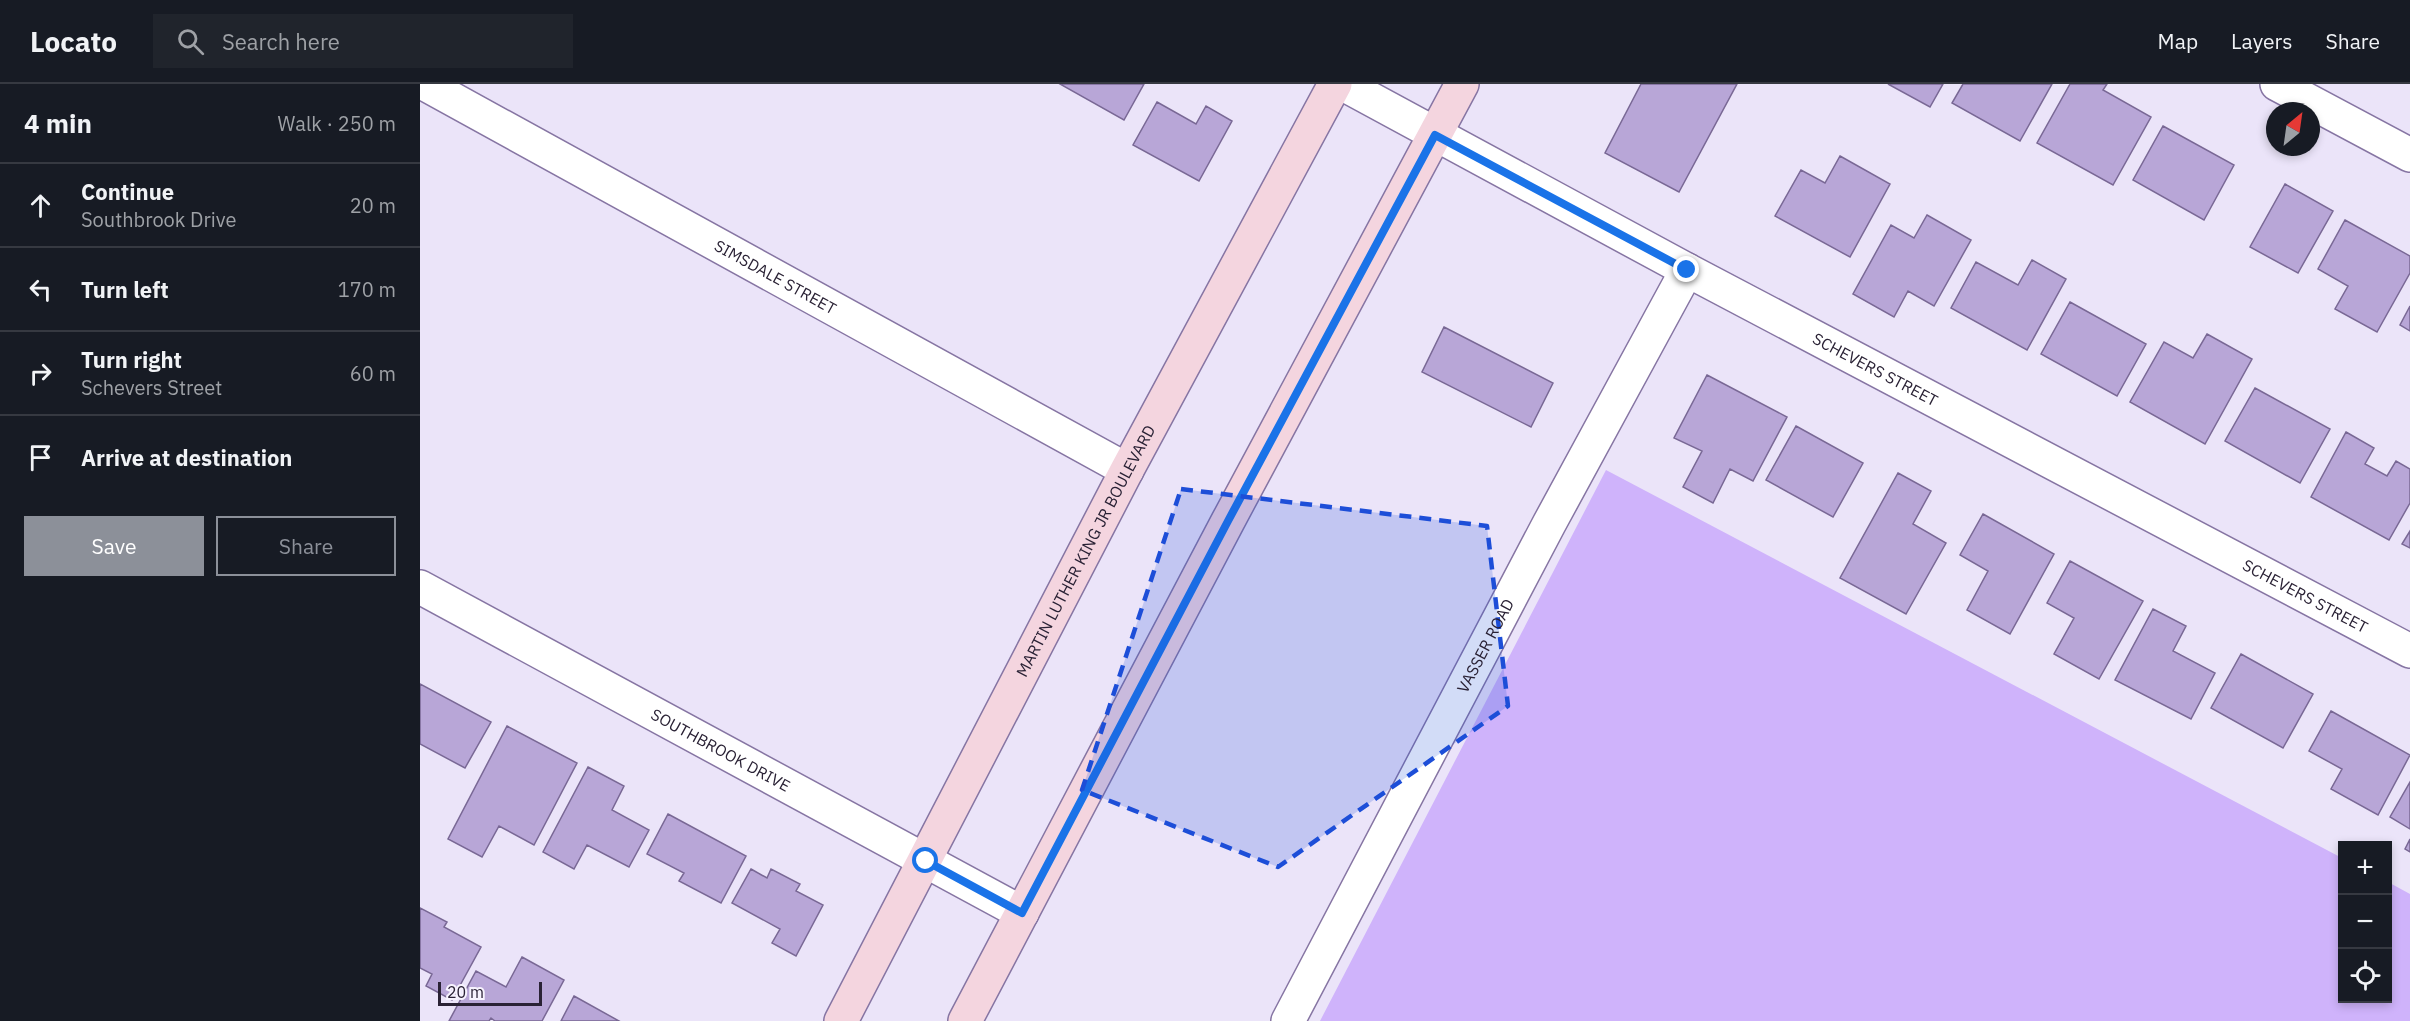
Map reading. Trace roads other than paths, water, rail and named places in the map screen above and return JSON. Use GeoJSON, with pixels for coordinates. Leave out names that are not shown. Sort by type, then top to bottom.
{"type":"FeatureCollection","features":[{"type":"Feature","properties":{"kind":"main road","name":"MARTIN LUTHER KING JR BOULEVARD"},"geometry":{"type":"LineString","coordinates":[[841,1021],[1127,470],[1335,84]]}},
{"type":"Feature","properties":{"kind":"main road"},"geometry":{"type":"LineString","coordinates":[[965,1021],[1239,500],[1462,84]]}},
{"type":"Feature","properties":{"kind":"street","name":"SIMSDALE STREET"},"geometry":{"type":"LineString","coordinates":[[425,84],[1127,470]]}},
{"type":"Feature","properties":{"kind":"street","name":"SCHEVERS STREET"},"geometry":{"type":"LineString","coordinates":[[1342,84],[1687,270],[2410,651]]}},
{"type":"Feature","properties":{"kind":"street"},"geometry":{"type":"LineString","coordinates":[[2277,84],[2410,155]]}},
{"type":"Feature","properties":{"kind":"street","name":"VASSER ROAD"},"geometry":{"type":"LineString","coordinates":[[1288,1021],[1549,524],[1687,270]]}},
{"type":"Feature","properties":{"kind":"street","name":"SOUTHBROOK DRIVE"},"geometry":{"type":"LineString","coordinates":[[420,587],[1022,913]]}}]}
